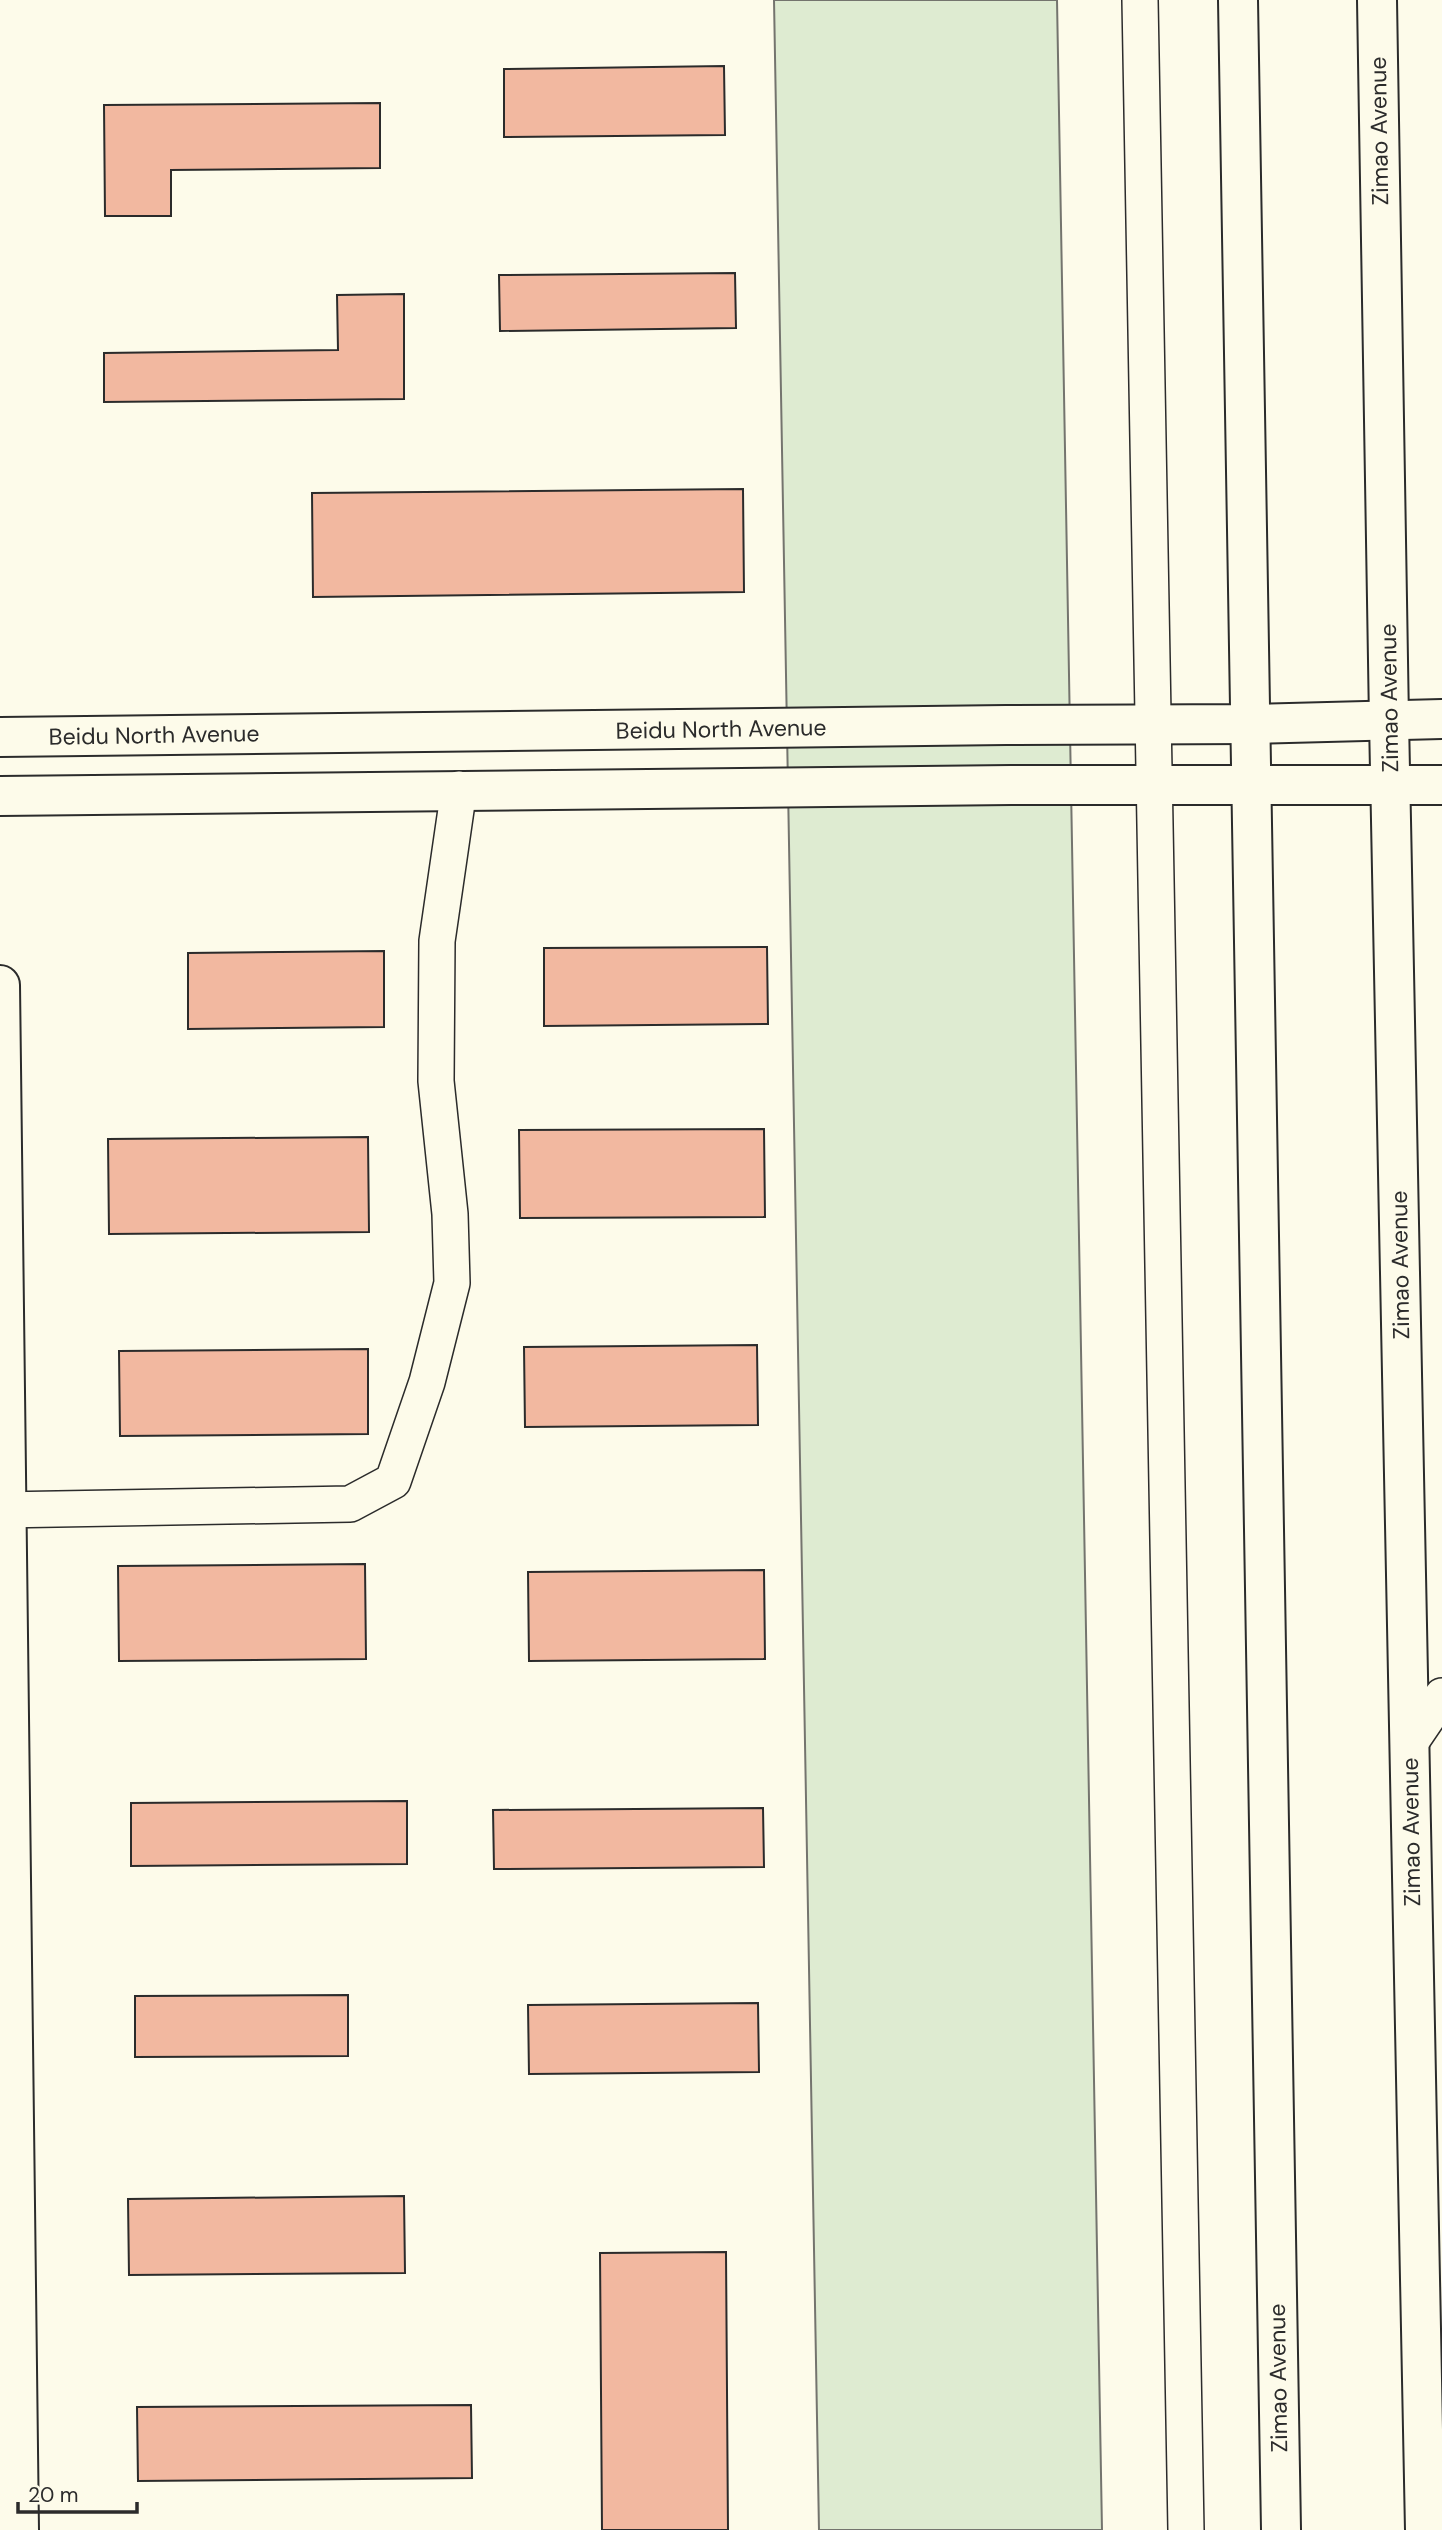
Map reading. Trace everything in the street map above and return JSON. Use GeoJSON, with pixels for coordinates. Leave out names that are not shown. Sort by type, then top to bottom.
{"type":"FeatureCollection","features":[{"type":"Feature","properties":{"kind":"main road","name":"Zimao Avenue"},"geometry":{"type":"LineString","coordinates":[[1238,0],[1281,2530]]}},
{"type":"Feature","properties":{"kind":"main road","name":"Zimao Avenue"},"geometry":{"type":"LineString","coordinates":[[1377,0],[1425,2530]]}},
{"type":"Feature","properties":{"kind":"main road","name":"Beidu North Avenue"},"geometry":{"type":"LineString","coordinates":[[0,737],[1252,724],[1442,719]]}},
{"type":"Feature","properties":{"kind":"main road"},"geometry":{"type":"LineString","coordinates":[[0,796],[458,789],[1442,785]]}},
{"type":"Feature","properties":{"kind":"main road"},"geometry":{"type":"LineString","coordinates":[[0,985],[2,1509],[19,2530]]}},
{"type":"Feature","properties":{"kind":"street"},"geometry":{"type":"LineString","coordinates":[[1140,0],[1186,2530]]}},
{"type":"Feature","properties":{"kind":"street"},"geometry":{"type":"LineString","coordinates":[[2,1509],[350,1504],[393,1481],[426,1382],[452,1283],[450,1214],[436,1081],[437,941],[458,789]]}},
{"type":"Feature","properties":{"kind":"street"},"geometry":{"type":"LineString","coordinates":[[1410,1743],[1442,1696]]}},
{"type":"Feature","properties":{"kind":"green space"},"geometry":{"type":"Polygon","coordinates":[[[774,0],[1057,0],[1102,2530],[819,2530],[774,0]]]}},
{"type":"Feature","properties":{"kind":"building"},"geometry":{"type":"Polygon","coordinates":[[[724,66],[725,135],[504,137],[504,69],[724,66]]]}},
{"type":"Feature","properties":{"kind":"building"},"geometry":{"type":"Polygon","coordinates":[[[380,103],[380,168],[171,170],[171,216],[105,216],[104,105],[380,103]]]}},
{"type":"Feature","properties":{"kind":"building"},"geometry":{"type":"Polygon","coordinates":[[[735,273],[736,328],[500,331],[499,275],[735,273]]]}},
{"type":"Feature","properties":{"kind":"building"},"geometry":{"type":"Polygon","coordinates":[[[404,294],[404,399],[104,402],[104,353],[338,350],[337,295],[404,294]]]}},
{"type":"Feature","properties":{"kind":"building"},"geometry":{"type":"Polygon","coordinates":[[[743,489],[744,592],[313,597],[312,493],[743,489]]]}},
{"type":"Feature","properties":{"kind":"building"},"geometry":{"type":"Polygon","coordinates":[[[767,947],[768,1024],[544,1026],[544,948],[767,947]]]}},
{"type":"Feature","properties":{"kind":"building"},"geometry":{"type":"Polygon","coordinates":[[[384,951],[384,1027],[188,1029],[188,953],[384,951]]]}},
{"type":"Feature","properties":{"kind":"building"},"geometry":{"type":"Polygon","coordinates":[[[764,1129],[765,1217],[520,1218],[519,1130],[764,1129]]]}},
{"type":"Feature","properties":{"kind":"building"},"geometry":{"type":"Polygon","coordinates":[[[368,1137],[369,1232],[109,1234],[108,1139],[368,1137]]]}},
{"type":"Feature","properties":{"kind":"building"},"geometry":{"type":"Polygon","coordinates":[[[757,1345],[758,1425],[525,1427],[524,1347],[757,1345]]]}},
{"type":"Feature","properties":{"kind":"building"},"geometry":{"type":"Polygon","coordinates":[[[368,1349],[368,1434],[120,1436],[119,1351],[368,1349]]]}},
{"type":"Feature","properties":{"kind":"building"},"geometry":{"type":"Polygon","coordinates":[[[365,1564],[366,1659],[119,1661],[118,1566],[365,1564]]]}},
{"type":"Feature","properties":{"kind":"building"},"geometry":{"type":"Polygon","coordinates":[[[764,1570],[765,1659],[529,1661],[528,1572],[764,1570]]]}},
{"type":"Feature","properties":{"kind":"building"},"geometry":{"type":"Polygon","coordinates":[[[407,1801],[407,1864],[131,1866],[131,1803],[407,1801]]]}},
{"type":"Feature","properties":{"kind":"building"},"geometry":{"type":"Polygon","coordinates":[[[763,1808],[764,1867],[494,1869],[493,1810],[763,1808]]]}},
{"type":"Feature","properties":{"kind":"building"},"geometry":{"type":"Polygon","coordinates":[[[348,1995],[348,2056],[135,2057],[135,1996],[348,1995]]]}},
{"type":"Feature","properties":{"kind":"building"},"geometry":{"type":"Polygon","coordinates":[[[758,2003],[759,2072],[529,2074],[528,2005],[758,2003]]]}},
{"type":"Feature","properties":{"kind":"building"},"geometry":{"type":"Polygon","coordinates":[[[404,2196],[405,2273],[129,2275],[128,2199],[404,2196]]]}},
{"type":"Feature","properties":{"kind":"building"},"geometry":{"type":"Polygon","coordinates":[[[726,2252],[728,2530],[602,2530],[600,2253],[726,2252]]]}},
{"type":"Feature","properties":{"kind":"building"},"geometry":{"type":"Polygon","coordinates":[[[471,2405],[472,2478],[138,2481],[137,2407],[471,2405]]]}}]}
